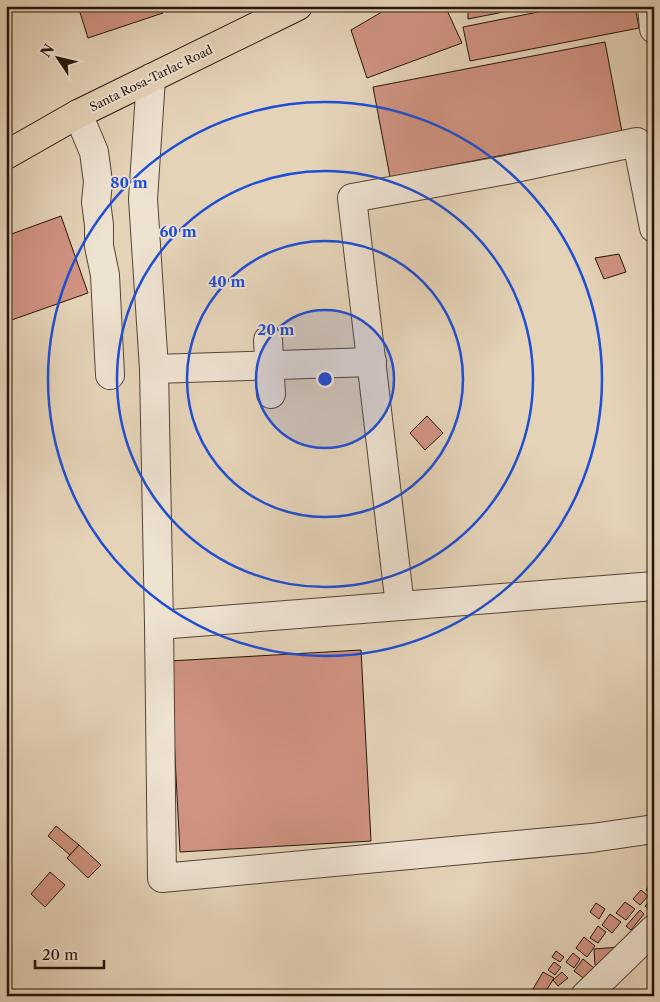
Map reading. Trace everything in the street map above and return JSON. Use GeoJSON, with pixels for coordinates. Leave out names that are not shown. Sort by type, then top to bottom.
{"type":"FeatureCollection","features":[{"type":"Feature","properties":{"kind":"highway","name":"Santa Rosa-Tarlac Road"},"geometry":{"type":"LineString","coordinates":[[6,155],[78,114],[298,6]]}},
{"type":"Feature","properties":{"kind":"street"},"geometry":{"type":"LineString","coordinates":[[652,6],[654,29]]}},
{"type":"Feature","properties":{"kind":"street"},"geometry":{"type":"LineString","coordinates":[[151,78],[143,199],[154,370],[162,878],[582,838],[654,829]]}},
{"type":"Feature","properties":{"kind":"street"},"geometry":{"type":"LineString","coordinates":[[78,114],[94,152],[98,182],[96,202],[99,246],[105,275],[110,375]]}},
{"type":"Feature","properties":{"kind":"street"},"geometry":{"type":"LineString","coordinates":[[400,606],[352,198],[506,170],[637,142],[654,228]]}},
{"type":"Feature","properties":{"kind":"street"},"geometry":{"type":"LineString","coordinates":[[154,370],[269,353],[372,362]]}},
{"type":"Feature","properties":{"kind":"street"},"geometry":{"type":"LineString","coordinates":[[269,353],[271,394]]}},
{"type":"Feature","properties":{"kind":"street"},"geometry":{"type":"LineString","coordinates":[[159,625],[654,586]]}},
{"type":"Feature","properties":{"kind":"street"},"geometry":{"type":"LineString","coordinates":[[585,996],[654,929]]}},
{"type":"Feature","properties":{"kind":"building"},"geometry":{"type":"Polygon","coordinates":[[[78,6],[160,6],[163,13],[88,38],[78,6]]]}},
{"type":"Feature","properties":{"kind":"building"},"geometry":{"type":"Polygon","coordinates":[[[392,6],[445,6],[462,43],[367,78],[351,30],[392,6]]]}},
{"type":"Feature","properties":{"kind":"building"},"geometry":{"type":"Polygon","coordinates":[[[468,6],[534,6],[468,19],[468,6]]]}},
{"type":"Feature","properties":{"kind":"building"},"geometry":{"type":"Polygon","coordinates":[[[568,6],[635,6],[639,28],[470,61],[463,27],[568,6]]]}},
{"type":"Feature","properties":{"kind":"building"},"geometry":{"type":"Polygon","coordinates":[[[605,42],[622,132],[390,177],[373,87],[605,42]]]}},
{"type":"Feature","properties":{"kind":"building"},"geometry":{"type":"Polygon","coordinates":[[[61,216],[88,293],[6,322],[6,236],[61,216]]]}},
{"type":"Feature","properties":{"kind":"building"},"geometry":{"type":"Polygon","coordinates":[[[619,254],[626,272],[604,279],[595,258],[619,254]]]}},
{"type":"Feature","properties":{"kind":"building"},"geometry":{"type":"Polygon","coordinates":[[[427,416],[443,433],[425,450],[410,433],[427,416]]]}},
{"type":"Feature","properties":{"kind":"building"},"geometry":{"type":"Polygon","coordinates":[[[361,650],[371,841],[180,852],[170,661],[361,650]]]}},
{"type":"Feature","properties":{"kind":"building"},"geometry":{"type":"Polygon","coordinates":[[[56,826],[79,845],[70,855],[48,836],[56,826]]]}},
{"type":"Feature","properties":{"kind":"building"},"geometry":{"type":"Polygon","coordinates":[[[79,845],[101,865],[88,878],[67,858],[79,845]]]}},
{"type":"Feature","properties":{"kind":"building"},"geometry":{"type":"Polygon","coordinates":[[[50,872],[65,885],[45,907],[31,894],[50,872]]]}},
{"type":"Feature","properties":{"kind":"building"},"geometry":{"type":"Polygon","coordinates":[[[654,882],[654,895],[646,890],[654,882]]]}},
{"type":"Feature","properties":{"kind":"building"},"geometry":{"type":"Polygon","coordinates":[[[641,890],[648,896],[640,905],[633,899],[641,890]]]}},
{"type":"Feature","properties":{"kind":"building"},"geometry":{"type":"Polygon","coordinates":[[[651,900],[654,903],[654,910],[652,912],[645,906],[651,900]]]}},
{"type":"Feature","properties":{"kind":"building"},"geometry":{"type":"Polygon","coordinates":[[[625,902],[635,909],[626,920],[616,913],[625,902]]]}},
{"type":"Feature","properties":{"kind":"building"},"geometry":{"type":"Polygon","coordinates":[[[596,903],[605,909],[599,919],[590,912],[596,903]]]}},
{"type":"Feature","properties":{"kind":"building"},"geometry":{"type":"Polygon","coordinates":[[[640,910],[644,914],[631,930],[626,926],[640,910]]]}},
{"type":"Feature","properties":{"kind":"building"},"geometry":{"type":"Polygon","coordinates":[[[610,914],[621,922],[612,933],[602,925],[610,914]]]}},
{"type":"Feature","properties":{"kind":"building"},"geometry":{"type":"Polygon","coordinates":[[[598,926],[606,932],[598,943],[590,938],[598,926]]]}},
{"type":"Feature","properties":{"kind":"building"},"geometry":{"type":"Polygon","coordinates":[[[584,937],[595,946],[587,957],[576,948],[584,937]]]}},
{"type":"Feature","properties":{"kind":"building"},"geometry":{"type":"Polygon","coordinates":[[[620,947],[621,963],[595,965],[594,949],[620,947]]]}},
{"type":"Feature","properties":{"kind":"building"},"geometry":{"type":"Polygon","coordinates":[[[556,951],[564,957],[560,962],[552,957],[556,951]]]}},
{"type":"Feature","properties":{"kind":"building"},"geometry":{"type":"Polygon","coordinates":[[[573,953],[580,959],[574,968],[566,962],[573,953]]]}},
{"type":"Feature","properties":{"kind":"building"},"geometry":{"type":"Polygon","coordinates":[[[583,959],[594,968],[586,980],[574,971],[583,959]]]}},
{"type":"Feature","properties":{"kind":"building"},"geometry":{"type":"Polygon","coordinates":[[[554,962],[561,967],[555,975],[548,970],[554,962]]]}},
{"type":"Feature","properties":{"kind":"building"},"geometry":{"type":"Polygon","coordinates":[[[543,972],[554,978],[543,996],[533,989],[543,972]]]}},
{"type":"Feature","properties":{"kind":"building"},"geometry":{"type":"Polygon","coordinates":[[[562,972],[568,978],[558,986],[553,980],[562,972]]]}}]}
